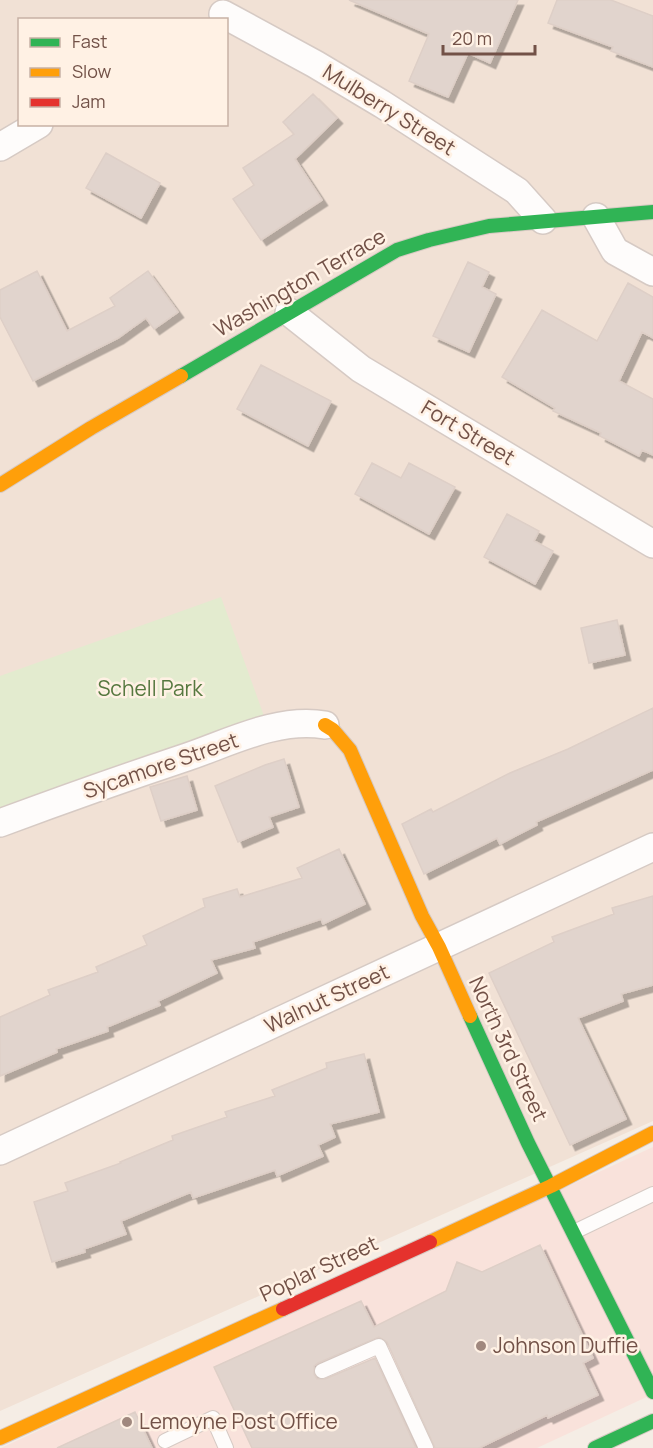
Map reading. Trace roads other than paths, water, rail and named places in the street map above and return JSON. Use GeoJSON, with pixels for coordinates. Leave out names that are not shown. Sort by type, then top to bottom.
{"type":"FeatureCollection","features":[{"type":"Feature","properties":{"kind":"street","name":"Mulberry Street"},"geometry":{"type":"LineString","coordinates":[[223,14],[315,64],[392,110],[517,191],[543,220]]}},
{"type":"Feature","properties":{"kind":"street"},"geometry":{"type":"LineString","coordinates":[[0,147],[36,126]]}},
{"type":"Feature","properties":{"kind":"street","name":"Washington Terrace"},"geometry":{"type":"LineString","coordinates":[[0,484],[91,428],[397,250],[489,226],[653,212]]}},
{"type":"Feature","properties":{"kind":"street"},"geometry":{"type":"LineString","coordinates":[[596,217],[615,251],[653,273]]}},
{"type":"Feature","properties":{"kind":"street","name":"Fort Street"},"geometry":{"type":"LineString","coordinates":[[289,312],[361,369],[653,544]]}},
{"type":"Feature","properties":{"kind":"street","name":"Sycamore Street"},"geometry":{"type":"LineString","coordinates":[[0,823],[108,783],[277,726],[310,723],[325,725]]}},
{"type":"Feature","properties":{"kind":"street","name":"North 3rd Street"},"geometry":{"type":"LineString","coordinates":[[325,725],[333,730],[350,750],[422,916],[528,1143],[653,1392]]}},
{"type":"Feature","properties":{"kind":"street","name":"Walnut Street"},"geometry":{"type":"LineString","coordinates":[[0,1151],[653,847]]}},
{"type":"Feature","properties":{"kind":"street","name":"Poplar Street"},"geometry":{"type":"LineString","coordinates":[[0,1438],[551,1186],[653,1133]]}},
{"type":"Feature","properties":{"kind":"street"},"geometry":{"type":"LineString","coordinates":[[595,1448],[653,1421]]}},
{"type":"Feature","properties":{"kind":"lane"},"geometry":{"type":"LineString","coordinates":[[574,1232],[653,1194]]}},
{"type":"Feature","properties":{"kind":"lane"},"geometry":{"type":"LineString","coordinates":[[322,1371],[379,1346],[426,1448]]}},
{"type":"Feature","properties":{"kind":"lane"},"geometry":{"type":"LineString","coordinates":[[165,1441],[213,1418],[226,1448]]}},
{"type":"Feature","properties":{"kind":"place","name":"Johnson Duffie"},"geometry":{"type":"Point","coordinates":[481,1346]}},
{"type":"Feature","properties":{"kind":"place","name":"Lemoyne Post Office"},"geometry":{"type":"Point","coordinates":[127,1422]}},
{"type":"Feature","properties":{"kind":"park label","name":"Schell Park"},"geometry":{"type":"Point","coordinates":[150,689]}}]}
